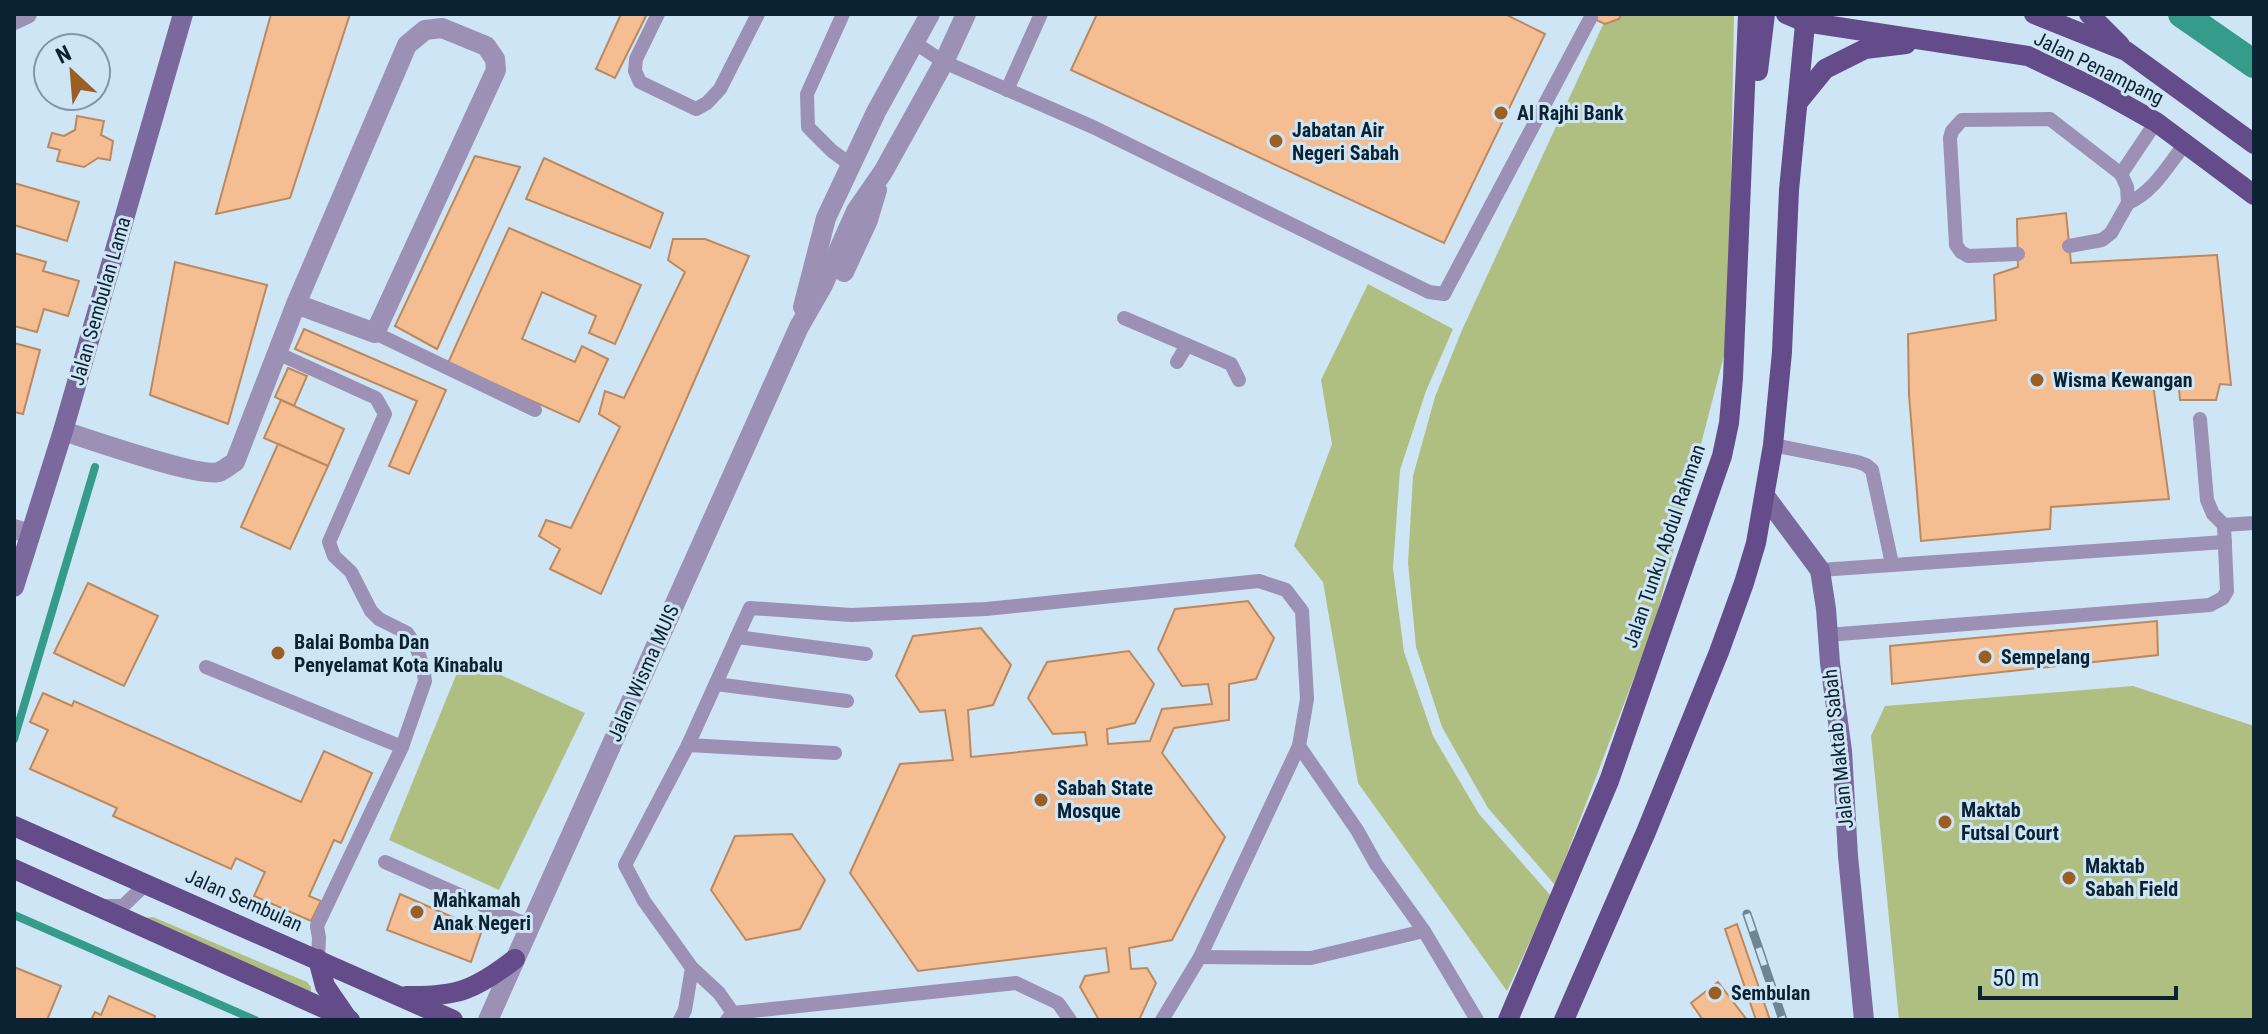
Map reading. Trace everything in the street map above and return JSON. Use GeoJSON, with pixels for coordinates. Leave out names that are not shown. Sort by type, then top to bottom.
{"type":"FeatureCollection","features":[{"type":"Feature","properties":{"kind":"main road","name":"Jalan Tunku Abdul Rahman"},"geometry":{"type":"LineString","coordinates":[[1508,1020],[1609,781],[1722,456],[1733,378],[1748,14]]}},
{"type":"Feature","properties":{"kind":"main road"},"geometry":{"type":"LineString","coordinates":[[1740,210],[1765,14]]}},
{"type":"Feature","properties":{"kind":"main road","name":"Jalan Penampang"},"geometry":{"type":"LineString","coordinates":[[2034,14],[2126,51],[2254,144]]}},
{"type":"Feature","properties":{"kind":"main road"},"geometry":{"type":"LineString","coordinates":[[2089,14],[2126,51]]}},
{"type":"Feature","properties":{"kind":"main road"},"geometry":{"type":"LineString","coordinates":[[1564,1020],[1646,832],[1719,652],[1756,543],[1773,445],[1782,352],[1789,190],[1799,101],[1799,17]]}},
{"type":"Feature","properties":{"kind":"main road","name":"Jalan Penampang"},"geometry":{"type":"LineString","coordinates":[[1799,17],[2028,56],[2156,122],[2254,195]]}},
{"type":"Feature","properties":{"kind":"main road"},"geometry":{"type":"LineString","coordinates":[[1799,101],[1825,69],[1865,49],[1930,40]]}},
{"type":"Feature","properties":{"kind":"main road","name":"Jalan Sembulan"},"geometry":{"type":"LineString","coordinates":[[14,826],[453,1020]]}},
{"type":"Feature","properties":{"kind":"main road"},"geometry":{"type":"LineString","coordinates":[[14,869],[348,1019]]}},
{"type":"Feature","properties":{"kind":"main road"},"geometry":{"type":"LineString","coordinates":[[318,959],[325,986],[348,1019]]}},
{"type":"Feature","properties":{"kind":"main road"},"geometry":{"type":"LineString","coordinates":[[398,996],[451,995],[470,989],[515,959]]}},
{"type":"Feature","properties":{"kind":"street"},"geometry":{"type":"LineString","coordinates":[[14,20],[27,14]]}},
{"type":"Feature","properties":{"kind":"street","name":"Jalan Sembulan Lama"},"geometry":{"type":"LineString","coordinates":[[14,587],[22,532],[63,431],[183,14]]}},
{"type":"Feature","properties":{"kind":"street"},"geometry":{"type":"LineString","coordinates":[[799,327],[826,218],[876,112],[930,14]]}},
{"type":"Feature","properties":{"kind":"street"},"geometry":{"type":"LineString","coordinates":[[799,327],[823,285],[856,211],[883,172],[944,62],[966,14]]}},
{"type":"Feature","properties":{"kind":"street"},"geometry":{"type":"LineString","coordinates":[[63,431],[205,473],[220,472],[235,462],[296,304],[407,45],[425,30],[442,28],[486,46],[495,59],[496,70],[375,333],[296,304]]}},
{"type":"Feature","properties":{"kind":"street","name":"Jalan Wisma MUIS"},"geometry":{"type":"LineString","coordinates":[[488,1020],[799,327]]}},
{"type":"Feature","properties":{"kind":"street","name":"Jalan Maktab Sabah"},"geometry":{"type":"LineString","coordinates":[[1765,496],[1820,570],[1842,751],[1848,856],[1864,1020]]}},
{"type":"Feature","properties":{"kind":"lane"},"geometry":{"type":"LineString","coordinates":[[658,14],[636,59],[635,71],[640,82],[696,109],[707,103],[720,89],[758,14]]}},
{"type":"Feature","properties":{"kind":"lane"},"geometry":{"type":"LineString","coordinates":[[843,14],[807,94],[808,127],[851,165]]}},
{"type":"Feature","properties":{"kind":"lane"},"geometry":{"type":"LineString","coordinates":[[1007,90],[1041,14]]}},
{"type":"Feature","properties":{"kind":"lane"},"geometry":{"type":"LineString","coordinates":[[915,43],[944,62],[1093,127],[1429,292],[1444,294],[1591,17]]}},
{"type":"Feature","properties":{"kind":"lane"},"geometry":{"type":"LineString","coordinates":[[2018,254],[1975,257],[1961,252],[1956,245],[1950,138],[1962,120],[2050,119],[2121,174],[2127,187],[2128,203],[2107,237],[2098,242],[2069,246]]}},
{"type":"Feature","properties":{"kind":"lane"},"geometry":{"type":"LineString","coordinates":[[2121,174],[2156,122]]}},
{"type":"Feature","properties":{"kind":"lane"},"geometry":{"type":"LineString","coordinates":[[2128,203],[2150,190],[2185,144]]}},
{"type":"Feature","properties":{"kind":"lane"},"geometry":{"type":"LineString","coordinates":[[1124,318],[1231,364],[1239,380]]}},
{"type":"Feature","properties":{"kind":"lane"},"geometry":{"type":"LineString","coordinates":[[375,333],[535,410]]}},
{"type":"Feature","properties":{"kind":"lane"},"geometry":{"type":"LineString","coordinates":[[1177,362],[1187,345]]}},
{"type":"Feature","properties":{"kind":"lane"},"geometry":{"type":"LineString","coordinates":[[277,353],[376,398],[385,414],[329,542],[334,556],[351,572],[371,611],[379,619],[407,633],[416,646],[425,681],[402,747],[317,926],[318,959]]}},
{"type":"Feature","properties":{"kind":"lane"},"geometry":{"type":"LineString","coordinates":[[1827,635],[2210,605],[2223,598],[2227,591],[2224,525],[2213,514],[2207,500],[2200,419]]}},
{"type":"Feature","properties":{"kind":"lane"},"geometry":{"type":"LineString","coordinates":[[1773,445],[1858,462],[1872,470],[1892,564]]}},
{"type":"Feature","properties":{"kind":"lane"},"geometry":{"type":"LineString","coordinates":[[2224,525],[2254,523]]}},
{"type":"Feature","properties":{"kind":"lane"},"geometry":{"type":"LineString","coordinates":[[1820,570],[2225,542]]}},
{"type":"Feature","properties":{"kind":"lane"},"geometry":{"type":"LineString","coordinates":[[1070,1020],[1058,1003],[1016,983],[730,1016],[719,993],[692,968],[644,901],[625,865],[688,745],[750,608],[851,615],[986,609],[1259,581],[1286,590],[1302,611],[1307,699],[1299,746],[1200,957],[1162,1020]]}},
{"type":"Feature","properties":{"kind":"lane"},"geometry":{"type":"LineString","coordinates":[[737,637],[866,654]]}},
{"type":"Feature","properties":{"kind":"lane"},"geometry":{"type":"LineString","coordinates":[[206,667],[402,747]]}},
{"type":"Feature","properties":{"kind":"lane"},"geometry":{"type":"LineString","coordinates":[[716,684],[847,701]]}},
{"type":"Feature","properties":{"kind":"lane"},"geometry":{"type":"LineString","coordinates":[[688,745],[835,753]]}},
{"type":"Feature","properties":{"kind":"lane"},"geometry":{"type":"LineString","coordinates":[[1299,746],[1424,931],[1477,1020]]}},
{"type":"Feature","properties":{"kind":"lane"},"geometry":{"type":"LineString","coordinates":[[385,862],[530,926]]}},
{"type":"Feature","properties":{"kind":"lane"},"geometry":{"type":"LineString","coordinates":[[95,907],[123,906],[146,884]]}},
{"type":"Feature","properties":{"kind":"lane"},"geometry":{"type":"LineString","coordinates":[[1200,957],[1311,958],[1424,931]]}},
{"type":"Feature","properties":{"kind":"lane"},"geometry":{"type":"LineString","coordinates":[[680,1020],[685,1010],[692,968]]}},
{"type":"Feature","properties":{"kind":"green space"},"geometry":{"type":"Polygon","coordinates":[[[1608,14],[1734,14],[1728,340],[1654,625],[1555,885],[1488,808],[1442,727],[1416,647],[1408,563],[1413,476],[1435,397],[1462,330],[1608,14]]]}},
{"type":"Feature","properties":{"kind":"green space"},"geometry":{"type":"Polygon","coordinates":[[[1368,284],[1453,329],[1426,391],[1400,470],[1393,568],[1404,652],[1433,736],[1479,814],[1551,896],[1507,991],[1358,783],[1323,582],[1294,546],[1332,444],[1321,380],[1368,284]]]}},
{"type":"Feature","properties":{"kind":"green space"},"geometry":{"type":"Polygon","coordinates":[[[463,658],[585,713],[499,890],[389,840],[463,658]]]}},
{"type":"Feature","properties":{"kind":"green space","name":"Maktab Sabah Field"},"geometry":{"type":"Polygon","coordinates":[[[2133,686],[2254,726],[2254,1020],[1899,1020],[1871,736],[1885,706],[2133,686]]]}},
{"type":"Feature","properties":{"kind":"green space"},"geometry":{"type":"Polygon","coordinates":[[[153,917],[307,982],[311,992],[123,921],[153,917]]]}},
{"type":"Feature","properties":{"kind":"building"},"geometry":{"type":"Polygon","coordinates":[[[271,14],[350,14],[290,198],[216,214],[271,14]]]}},
{"type":"Feature","properties":{"kind":"building"},"geometry":{"type":"Polygon","coordinates":[[[621,14],[647,14],[615,78],[596,69],[621,14]]]}},
{"type":"Feature","properties":{"kind":"building"},"geometry":{"type":"Polygon","coordinates":[[[1097,14],[1505,14],[1545,34],[1444,243],[1071,70],[1097,14]]]}},
{"type":"Feature","properties":{"kind":"building"},"geometry":{"type":"Polygon","coordinates":[[[1583,14],[1621,14],[1619,19],[1605,24],[1583,14]]]}},
{"type":"Feature","properties":{"kind":"building"},"geometry":{"type":"Polygon","coordinates":[[[77,116],[104,121],[101,135],[113,141],[110,160],[98,158],[84,167],[57,161],[60,150],[48,147],[52,133],[64,136],[75,130],[77,116]]]}},
{"type":"Feature","properties":{"kind":"building"},"geometry":{"type":"Polygon","coordinates":[[[475,156],[520,167],[437,349],[395,326],[475,156]]]}},
{"type":"Feature","properties":{"kind":"building"},"geometry":{"type":"Polygon","coordinates":[[[544,158],[663,213],[650,248],[526,199],[544,158]]]}},
{"type":"Feature","properties":{"kind":"building"},"geometry":{"type":"Polygon","coordinates":[[[14,183],[79,202],[67,241],[14,225],[14,183]]]}},
{"type":"Feature","properties":{"kind":"building","name":"Wisma Kewangan"},"geometry":{"type":"Polygon","coordinates":[[[2066,213],[2071,263],[2217,255],[2231,385],[2220,384],[2216,400],[2180,400],[2178,377],[2153,384],[2169,499],[2051,507],[2050,529],[1921,541],[1909,395],[1908,334],[1996,320],[1994,275],[2018,267],[2017,219],[2066,213]]]}},
{"type":"Feature","properties":{"kind":"building"},"geometry":{"type":"Polygon","coordinates":[[[509,228],[641,285],[615,344],[589,333],[596,316],[542,292],[522,339],[575,362],[582,346],[608,359],[579,422],[448,363],[509,228]]]}},
{"type":"Feature","properties":{"kind":"building"},"geometry":{"type":"Polygon","coordinates":[[[673,239],[705,239],[749,256],[601,594],[550,569],[560,549],[539,536],[546,520],[571,528],[620,427],[599,414],[605,391],[624,398],[685,272],[668,260],[673,239]]]}},
{"type":"Feature","properties":{"kind":"building"},"geometry":{"type":"Polygon","coordinates":[[[14,253],[46,262],[43,271],[79,281],[68,316],[44,309],[37,332],[14,326],[14,253]]]}},
{"type":"Feature","properties":{"kind":"building"},"geometry":{"type":"Polygon","coordinates":[[[175,262],[267,285],[228,424],[150,395],[175,262]]]}},
{"type":"Feature","properties":{"kind":"building"},"geometry":{"type":"Polygon","coordinates":[[[304,329],[446,390],[409,474],[389,466],[417,401],[295,349],[304,329]]]}},
{"type":"Feature","properties":{"kind":"building"},"geometry":{"type":"Polygon","coordinates":[[[14,343],[40,350],[23,414],[14,412],[14,343]]]}},
{"type":"Feature","properties":{"kind":"building"},"geometry":{"type":"Polygon","coordinates":[[[288,368],[307,376],[294,406],[275,397],[288,368]]]}},
{"type":"Feature","properties":{"kind":"building"},"geometry":{"type":"Polygon","coordinates":[[[281,400],[344,429],[328,466],[264,438],[281,400]]]}},
{"type":"Feature","properties":{"kind":"building"},"geometry":{"type":"Polygon","coordinates":[[[278,444],[328,466],[290,549],[241,527],[278,444]]]}},
{"type":"Feature","properties":{"kind":"building"},"geometry":{"type":"Polygon","coordinates":[[[88,583],[158,616],[124,686],[54,653],[88,583]]]}},
{"type":"Feature","properties":{"kind":"building","name":"Sabah State Mosque"},"geometry":{"type":"Polygon","coordinates":[[[1248,601],[1274,638],[1256,679],[1229,684],[1229,720],[1174,728],[1162,753],[1225,837],[1172,940],[1129,948],[1131,969],[1147,968],[1156,983],[1139,1020],[1099,1020],[1080,987],[1085,976],[1109,972],[1106,948],[918,971],[850,873],[900,764],[953,760],[945,710],[920,712],[896,676],[913,636],[981,628],[1011,665],[993,705],[968,710],[971,757],[1087,745],[1085,732],[1053,734],[1028,698],[1047,662],[1129,651],[1154,684],[1135,723],[1107,729],[1108,744],[1150,741],[1162,709],[1212,704],[1208,684],[1182,686],[1158,649],[1175,609],[1248,601]]]}},
{"type":"Feature","properties":{"kind":"building"},"geometry":{"type":"Polygon","coordinates":[[[2157,621],[2158,655],[1892,684],[1890,646],[2157,621]]]}},
{"type":"Feature","properties":{"kind":"building"},"geometry":{"type":"Polygon","coordinates":[[[43,693],[72,706],[74,701],[301,802],[324,751],[372,773],[341,843],[334,840],[309,896],[321,901],[311,921],[254,896],[265,872],[236,858],[231,869],[113,816],[117,808],[30,769],[48,730],[30,722],[43,693]]]}},
{"type":"Feature","properties":{"kind":"building"},"geometry":{"type":"Polygon","coordinates":[[[792,834],[825,880],[800,929],[746,940],[711,890],[735,836],[792,834]]]}},
{"type":"Feature","properties":{"kind":"building","name":"Mahkamah Anak Negeri"},"geometry":{"type":"Polygon","coordinates":[[[400,894],[482,930],[471,962],[387,930],[400,894]]]}},
{"type":"Feature","properties":{"kind":"building"},"geometry":{"type":"Polygon","coordinates":[[[1737,924],[1770,1020],[1756,1020],[1725,929],[1737,924]]]}},
{"type":"Feature","properties":{"kind":"building"},"geometry":{"type":"Polygon","coordinates":[[[14,967],[61,986],[47,1020],[14,1020],[14,967]]]}},
{"type":"Feature","properties":{"kind":"building","name":"Sembulan"},"geometry":{"type":"Polygon","coordinates":[[[1718,982],[1747,1020],[1703,1020],[1691,1003],[1718,982]]]}},
{"type":"Feature","properties":{"kind":"building"},"geometry":{"type":"Polygon","coordinates":[[[109,996],[155,1016],[154,1020],[91,1020],[95,1012],[101,1015],[109,996]]]}},
{"type":"Feature","properties":{"kind":"waterway"},"geometry":{"type":"LineString","coordinates":[[2182,14],[2254,64]]}},
{"type":"Feature","properties":{"kind":"waterway"},"geometry":{"type":"LineString","coordinates":[[14,739],[95,467]]}},
{"type":"Feature","properties":{"kind":"waterway"},"geometry":{"type":"LineString","coordinates":[[14,915],[255,1020]]}},
{"type":"Feature","properties":{"kind":"railway"},"geometry":{"type":"LineString","coordinates":[[1747,914],[1783,1020]]}},
{"type":"Feature","properties":{"kind":"place","name":"Al Rajhi Bank"},"geometry":{"type":"Point","coordinates":[1501,113]}},
{"type":"Feature","properties":{"kind":"place","name":"Jabatan Air Negeri Sabah"},"geometry":{"type":"Point","coordinates":[1276,141]}},
{"type":"Feature","properties":{"kind":"place","name":"Wisma Kewangan"},"geometry":{"type":"Point","coordinates":[2037,380]}},
{"type":"Feature","properties":{"kind":"place","name":"Balai Bomba Dan Penyelamat Kota Kinabalu"},"geometry":{"type":"Point","coordinates":[278,653]}},
{"type":"Feature","properties":{"kind":"place","name":"Sempelang"},"geometry":{"type":"Point","coordinates":[1985,657]}},
{"type":"Feature","properties":{"kind":"place","name":"Sabah State Mosque"},"geometry":{"type":"Point","coordinates":[1041,800]}},
{"type":"Feature","properties":{"kind":"place","name":"Maktab Futsal Court"},"geometry":{"type":"Point","coordinates":[1945,822]}},
{"type":"Feature","properties":{"kind":"place","name":"Maktab Sabah Field"},"geometry":{"type":"Point","coordinates":[2069,878]}},
{"type":"Feature","properties":{"kind":"place","name":"Mahkamah Anak Negeri"},"geometry":{"type":"Point","coordinates":[417,912]}},
{"type":"Feature","properties":{"kind":"place","name":"Sembulan"},"geometry":{"type":"Point","coordinates":[1715,993]}}]}
